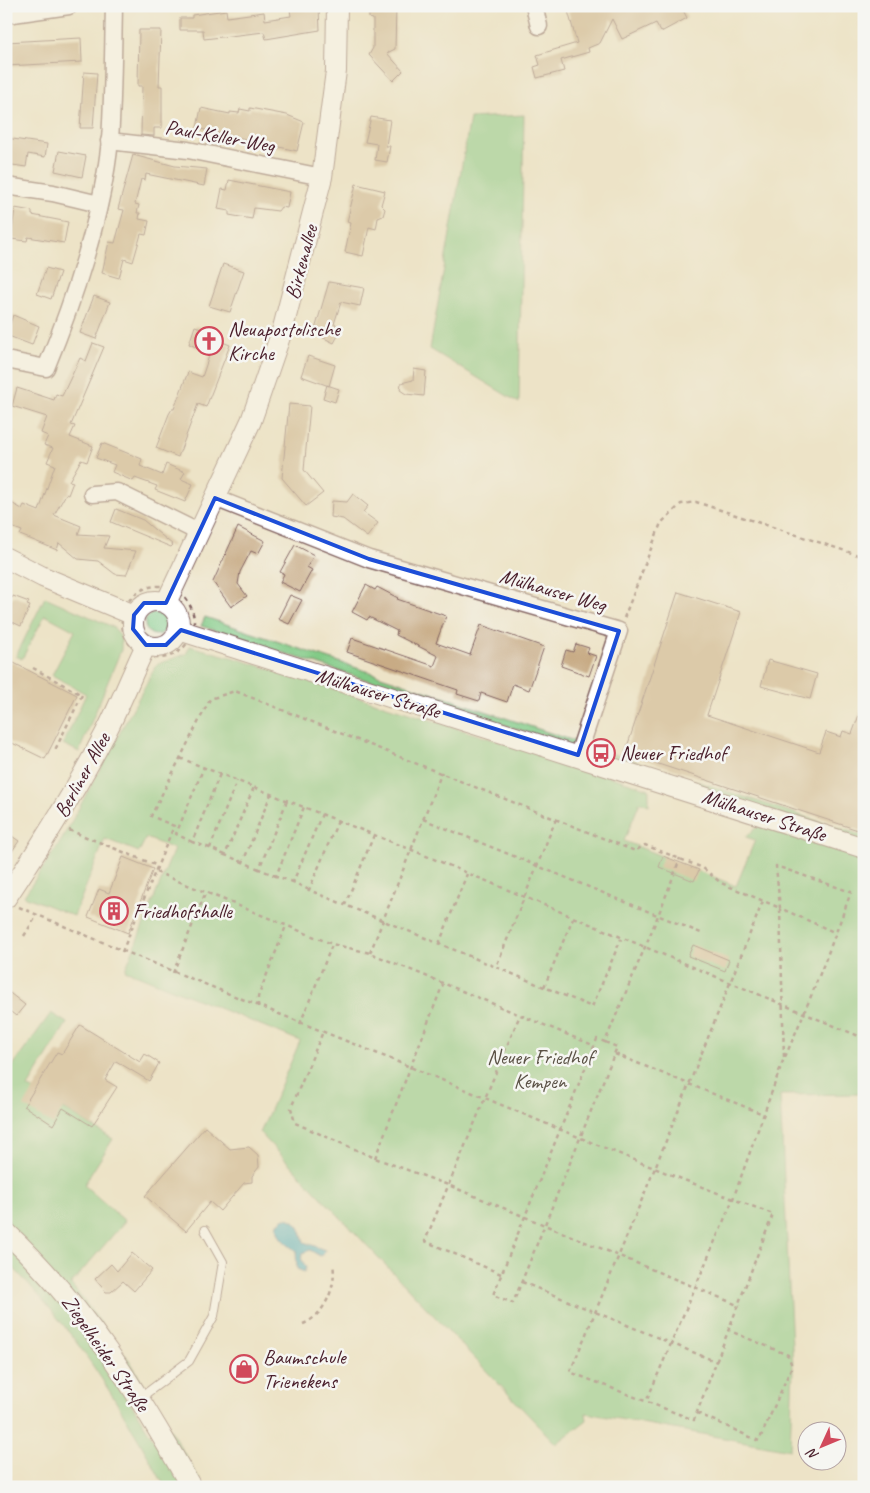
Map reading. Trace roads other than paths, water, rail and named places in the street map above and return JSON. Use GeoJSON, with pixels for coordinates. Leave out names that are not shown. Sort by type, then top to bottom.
{"type":"FeatureCollection","features":[{"type":"Feature","properties":{"kind":"street"},"geometry":{"type":"LineString","coordinates":[[6,15],[24,9],[69,6]]}},
{"type":"Feature","properties":{"kind":"street"},"geometry":{"type":"LineString","coordinates":[[6,360],[46,368],[68,315],[99,204],[110,141],[114,6]]}},
{"type":"Feature","properties":{"kind":"street","name":"Birkenallee"},"geometry":{"type":"LineString","coordinates":[[164,589],[198,532],[251,421],[283,328],[322,177],[336,71],[337,6]]}},
{"type":"Feature","properties":{"kind":"street"},"geometry":{"type":"LineString","coordinates":[[534,6],[539,26]]}},
{"type":"Feature","properties":{"kind":"street","name":"Paul-Keller-Weg"},"geometry":{"type":"LineString","coordinates":[[110,141],[188,150],[322,177]]}},
{"type":"Feature","properties":{"kind":"street"},"geometry":{"type":"LineString","coordinates":[[6,186],[53,193],[99,204]]}},
{"type":"Feature","properties":{"kind":"street"},"geometry":{"type":"LineString","coordinates":[[92,494],[117,492],[198,532]]}},
{"type":"Feature","properties":{"kind":"street","name":"Mülhauser Weg"},"geometry":{"type":"LineString","coordinates":[[215,498],[369,559],[619,631],[578,755]]}},
{"type":"Feature","properties":{"kind":"street"},"geometry":{"type":"LineString","coordinates":[[6,558],[128,614],[136,636],[144,650],[166,645],[176,636],[185,632],[164,589],[151,601],[128,614]]}},
{"type":"Feature","properties":{"kind":"street","name":"Mülhauser Straße"},"geometry":{"type":"LineString","coordinates":[[185,632],[578,755],[864,848]]}},
{"type":"Feature","properties":{"kind":"street","name":"Berliner Allee"},"geometry":{"type":"LineString","coordinates":[[6,898],[56,824],[88,767],[126,693],[144,650]]}},
{"type":"Feature","properties":{"kind":"street","name":"Ziegelheider Straße"},"geometry":{"type":"LineString","coordinates":[[6,1232],[44,1269],[82,1314],[140,1398],[191,1487]]}},
{"type":"Feature","properties":{"kind":"lane"},"geometry":{"type":"LineString","coordinates":[[140,1398],[189,1360],[214,1316],[223,1262],[206,1230]]}},
{"type":"Feature","properties":{"kind":"water"},"geometry":{"type":"Polygon","coordinates":[[[285,1218],[296,1223],[304,1242],[325,1250],[323,1255],[320,1256],[310,1250],[303,1253],[301,1258],[306,1268],[304,1272],[297,1269],[296,1251],[282,1239],[278,1232],[278,1223],[285,1218]]]}},
{"type":"Feature","properties":{"kind":"place","name":"Neuapostolische Kirche"},"geometry":{"type":"Point","coordinates":[209,341]}},
{"type":"Feature","properties":{"kind":"place","name":"Neuer Friedhof"},"geometry":{"type":"Point","coordinates":[601,753]}},
{"type":"Feature","properties":{"kind":"place","name":"Friedhofshalle"},"geometry":{"type":"Point","coordinates":[114,911]}},
{"type":"Feature","properties":{"kind":"place","name":"Baumschule Trienekens"},"geometry":{"type":"Point","coordinates":[244,1369]}},
{"type":"Feature","properties":{"kind":"park label","name":"Neuer Friedhof Kempen"},"geometry":{"type":"Point","coordinates":[540,1069]}}]}
